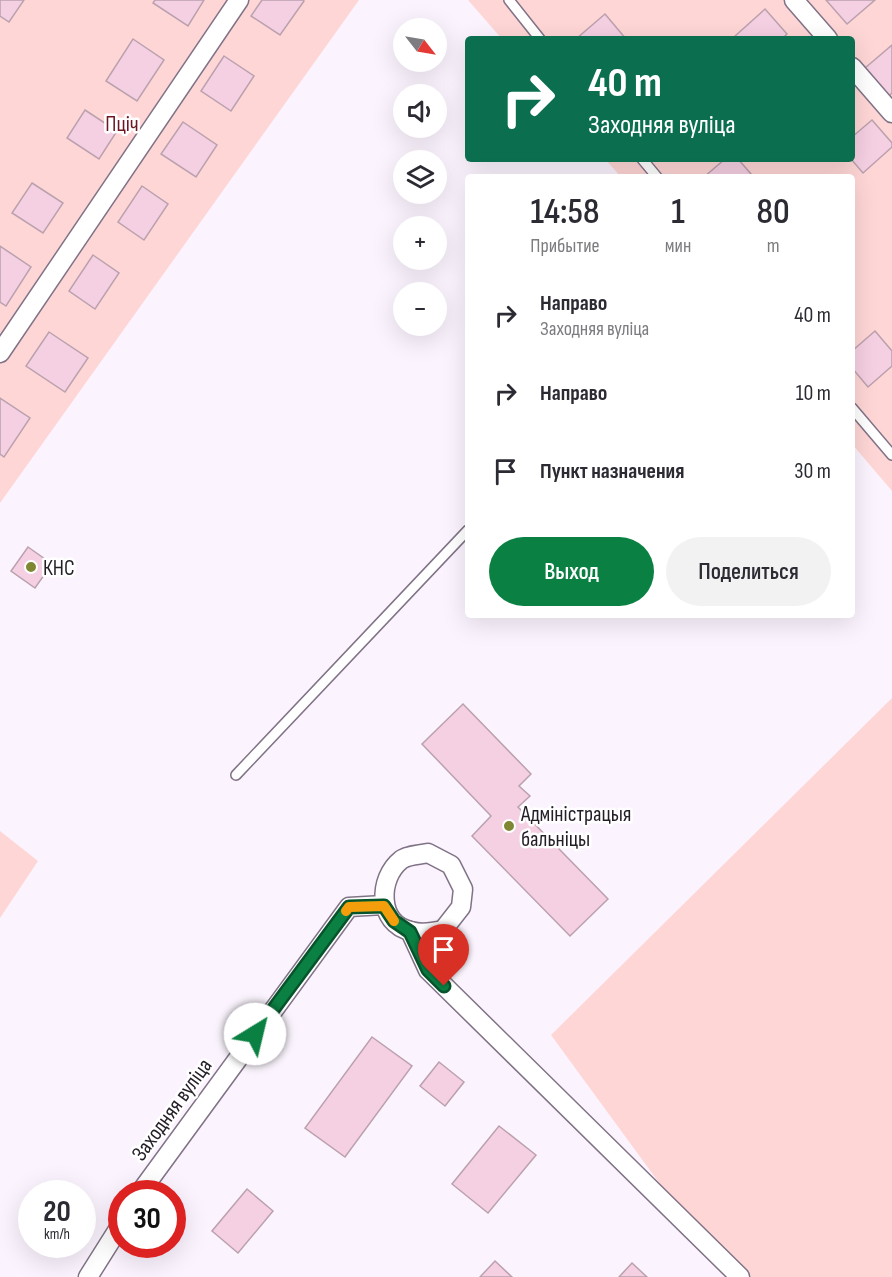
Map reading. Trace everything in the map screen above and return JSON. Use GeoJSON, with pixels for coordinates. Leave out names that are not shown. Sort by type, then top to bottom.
{"type":"FeatureCollection","features":[{"type":"Feature","properties":{"kind":"street"},"geometry":{"type":"LineString","coordinates":[[0,353],[239,0]]}},
{"type":"Feature","properties":{"kind":"street"},"geometry":{"type":"LineString","coordinates":[[794,0],[825,36]]}},
{"type":"Feature","properties":{"kind":"street"},"geometry":{"type":"LineString","coordinates":[[855,70],[892,113]]}},
{"type":"Feature","properties":{"kind":"street"},"geometry":{"type":"LineString","coordinates":[[410,932],[443,930],[461,907],[463,889],[451,865],[428,854],[402,859],[385,879],[384,906],[394,921],[410,932],[428,970],[740,1277]]}},
{"type":"Feature","properties":{"kind":"street","name":"Заходняя вуліца"},"geometry":{"type":"LineString","coordinates":[[149,1180],[349,907],[384,906]]}},
{"type":"Feature","properties":{"kind":"street"},"geometry":{"type":"LineString","coordinates":[[88,1277],[108,1245]]}},
{"type":"Feature","properties":{"kind":"lane"},"geometry":{"type":"LineString","coordinates":[[509,0],[538,36]]}},
{"type":"Feature","properties":{"kind":"lane"},"geometry":{"type":"LineString","coordinates":[[644,162],[654,174]]}},
{"type":"Feature","properties":{"kind":"lane"},"geometry":{"type":"LineString","coordinates":[[855,412],[892,455]]}},
{"type":"Feature","properties":{"kind":"lane"},"geometry":{"type":"LineString","coordinates":[[236,775],[465,533]]}},
{"type":"Feature","properties":{"kind":"green space","name":"Пціч"},"geometry":{"type":"Polygon","coordinates":[[[0,0],[359,0],[0,503],[0,0]]]}},
{"type":"Feature","properties":{"kind":"green space"},"geometry":{"type":"Polygon","coordinates":[[[468,0],[892,0],[892,491],[855,448],[855,174],[618,174],[608,162],[855,162],[855,36],[499,36],[468,0]]]}},
{"type":"Feature","properties":{"kind":"green space"},"geometry":{"type":"Polygon","coordinates":[[[892,698],[892,1277],[728,1277],[551,1035],[892,698]]]}},
{"type":"Feature","properties":{"kind":"green space"},"geometry":{"type":"Polygon","coordinates":[[[0,831],[38,861],[0,918],[0,831]]]}},
{"type":"Feature","properties":{"kind":"building"},"geometry":{"type":"Polygon","coordinates":[[[0,0],[24,0],[9,22],[0,16],[0,0]]]}},
{"type":"Feature","properties":{"kind":"building"},"geometry":{"type":"Polygon","coordinates":[[[155,0],[204,0],[188,26],[153,3],[155,0]]]}},
{"type":"Feature","properties":{"kind":"building"},"geometry":{"type":"Polygon","coordinates":[[[262,0],[304,1],[280,35],[251,16],[262,0]]]}},
{"type":"Feature","properties":{"kind":"building"},"geometry":{"type":"Polygon","coordinates":[[[826,0],[875,0],[847,24],[826,0]]]}},
{"type":"Feature","properties":{"kind":"building"},"geometry":{"type":"Polygon","coordinates":[[[765,9],[787,34],[785,36],[735,36],[765,9]]]}},
{"type":"Feature","properties":{"kind":"building"},"geometry":{"type":"Polygon","coordinates":[[[605,14],[623,36],[579,36],[605,14]]]}},
{"type":"Feature","properties":{"kind":"building"},"geometry":{"type":"Polygon","coordinates":[[[133,39],[164,60],[137,101],[106,81],[133,39]]]}},
{"type":"Feature","properties":{"kind":"building"},"geometry":{"type":"Polygon","coordinates":[[[892,45],[892,93],[889,96],[865,68],[892,45]]]}},
{"type":"Feature","properties":{"kind":"building"},"geometry":{"type":"Polygon","coordinates":[[[224,56],[254,76],[231,111],[201,91],[224,56]]]}},
{"type":"Feature","properties":{"kind":"building"},"geometry":{"type":"Polygon","coordinates":[[[85,110],[117,131],[99,159],[67,138],[85,110]]]}},
{"type":"Feature","properties":{"kind":"building"},"geometry":{"type":"Polygon","coordinates":[[[872,120],[892,143],[892,147],[863,173],[854,162],[855,134],[872,120]]]}},
{"type":"Feature","properties":{"kind":"building"},"geometry":{"type":"Polygon","coordinates":[[[183,122],[217,145],[196,177],[161,154],[183,122]]]}},
{"type":"Feature","properties":{"kind":"building"},"geometry":{"type":"Polygon","coordinates":[[[722,162],[741,162],[751,174],[708,174],[722,162]]]}},
{"type":"Feature","properties":{"kind":"building"},"geometry":{"type":"Polygon","coordinates":[[[32,183],[63,203],[43,233],[12,213],[32,183]]]}},
{"type":"Feature","properties":{"kind":"building"},"geometry":{"type":"Polygon","coordinates":[[[142,186],[168,204],[144,240],[118,222],[142,186]]]}},
{"type":"Feature","properties":{"kind":"building"},"geometry":{"type":"Polygon","coordinates":[[[0,246],[31,267],[6,306],[0,302],[0,246]]]}},
{"type":"Feature","properties":{"kind":"building"},"geometry":{"type":"Polygon","coordinates":[[[93,255],[119,273],[95,309],[69,291],[93,255]]]}},
{"type":"Feature","properties":{"kind":"building"},"geometry":{"type":"Polygon","coordinates":[[[875,331],[892,351],[892,366],[868,387],[855,372],[855,348],[875,331]]]}},
{"type":"Feature","properties":{"kind":"building"},"geometry":{"type":"Polygon","coordinates":[[[49,332],[88,358],[65,392],[26,366],[49,332]]]}},
{"type":"Feature","properties":{"kind":"building"},"geometry":{"type":"Polygon","coordinates":[[[0,398],[30,418],[4,457],[0,454],[0,398]]]}},
{"type":"Feature","properties":{"kind":"building","name":"КНС"},"geometry":{"type":"Polygon","coordinates":[[[28,547],[52,564],[35,588],[11,571],[28,547]]]}},
{"type":"Feature","properties":{"kind":"building","name":"Адміністрацыя бальніцы"},"geometry":{"type":"Polygon","coordinates":[[[463,704],[531,774],[519,786],[530,796],[518,807],[608,899],[570,936],[472,836],[491,816],[422,744],[463,704]]]}},
{"type":"Feature","properties":{"kind":"building"},"geometry":{"type":"Polygon","coordinates":[[[372,1037],[412,1066],[345,1157],[305,1128],[372,1037]]]}},
{"type":"Feature","properties":{"kind":"building"},"geometry":{"type":"Polygon","coordinates":[[[439,1062],[464,1082],[445,1106],[420,1086],[439,1062]]]}},
{"type":"Feature","properties":{"kind":"building"},"geometry":{"type":"Polygon","coordinates":[[[499,1126],[536,1155],[488,1213],[452,1184],[499,1126]]]}},
{"type":"Feature","properties":{"kind":"building"},"geometry":{"type":"Polygon","coordinates":[[[247,1189],[273,1211],[238,1253],[212,1231],[247,1189]]]}},
{"type":"Feature","properties":{"kind":"building"},"geometry":{"type":"Polygon","coordinates":[[[495,1261],[512,1277],[480,1277],[495,1261]]]}},
{"type":"Feature","properties":{"kind":"building"},"geometry":{"type":"Polygon","coordinates":[[[632,1263],[647,1277],[619,1277],[632,1263]]]}},
{"type":"Feature","properties":{"kind":"slow traffic"},"geometry":{"type":"LineString","coordinates":[[346,911],[349,907],[384,906],[394,921]]}},
{"type":"Feature","properties":{"kind":"place","name":"КНС"},"geometry":{"type":"Point","coordinates":[31,567]}},
{"type":"Feature","properties":{"kind":"place","name":"Адміністрацыя бальніцы"},"geometry":{"type":"Point","coordinates":[509,826]}},
{"type":"Feature","properties":{"kind":"route"},"geometry":{"type":"LineString","coordinates":[[255,1034],[349,907],[384,906],[394,921],[410,932],[428,970],[444,986]]}}]}
